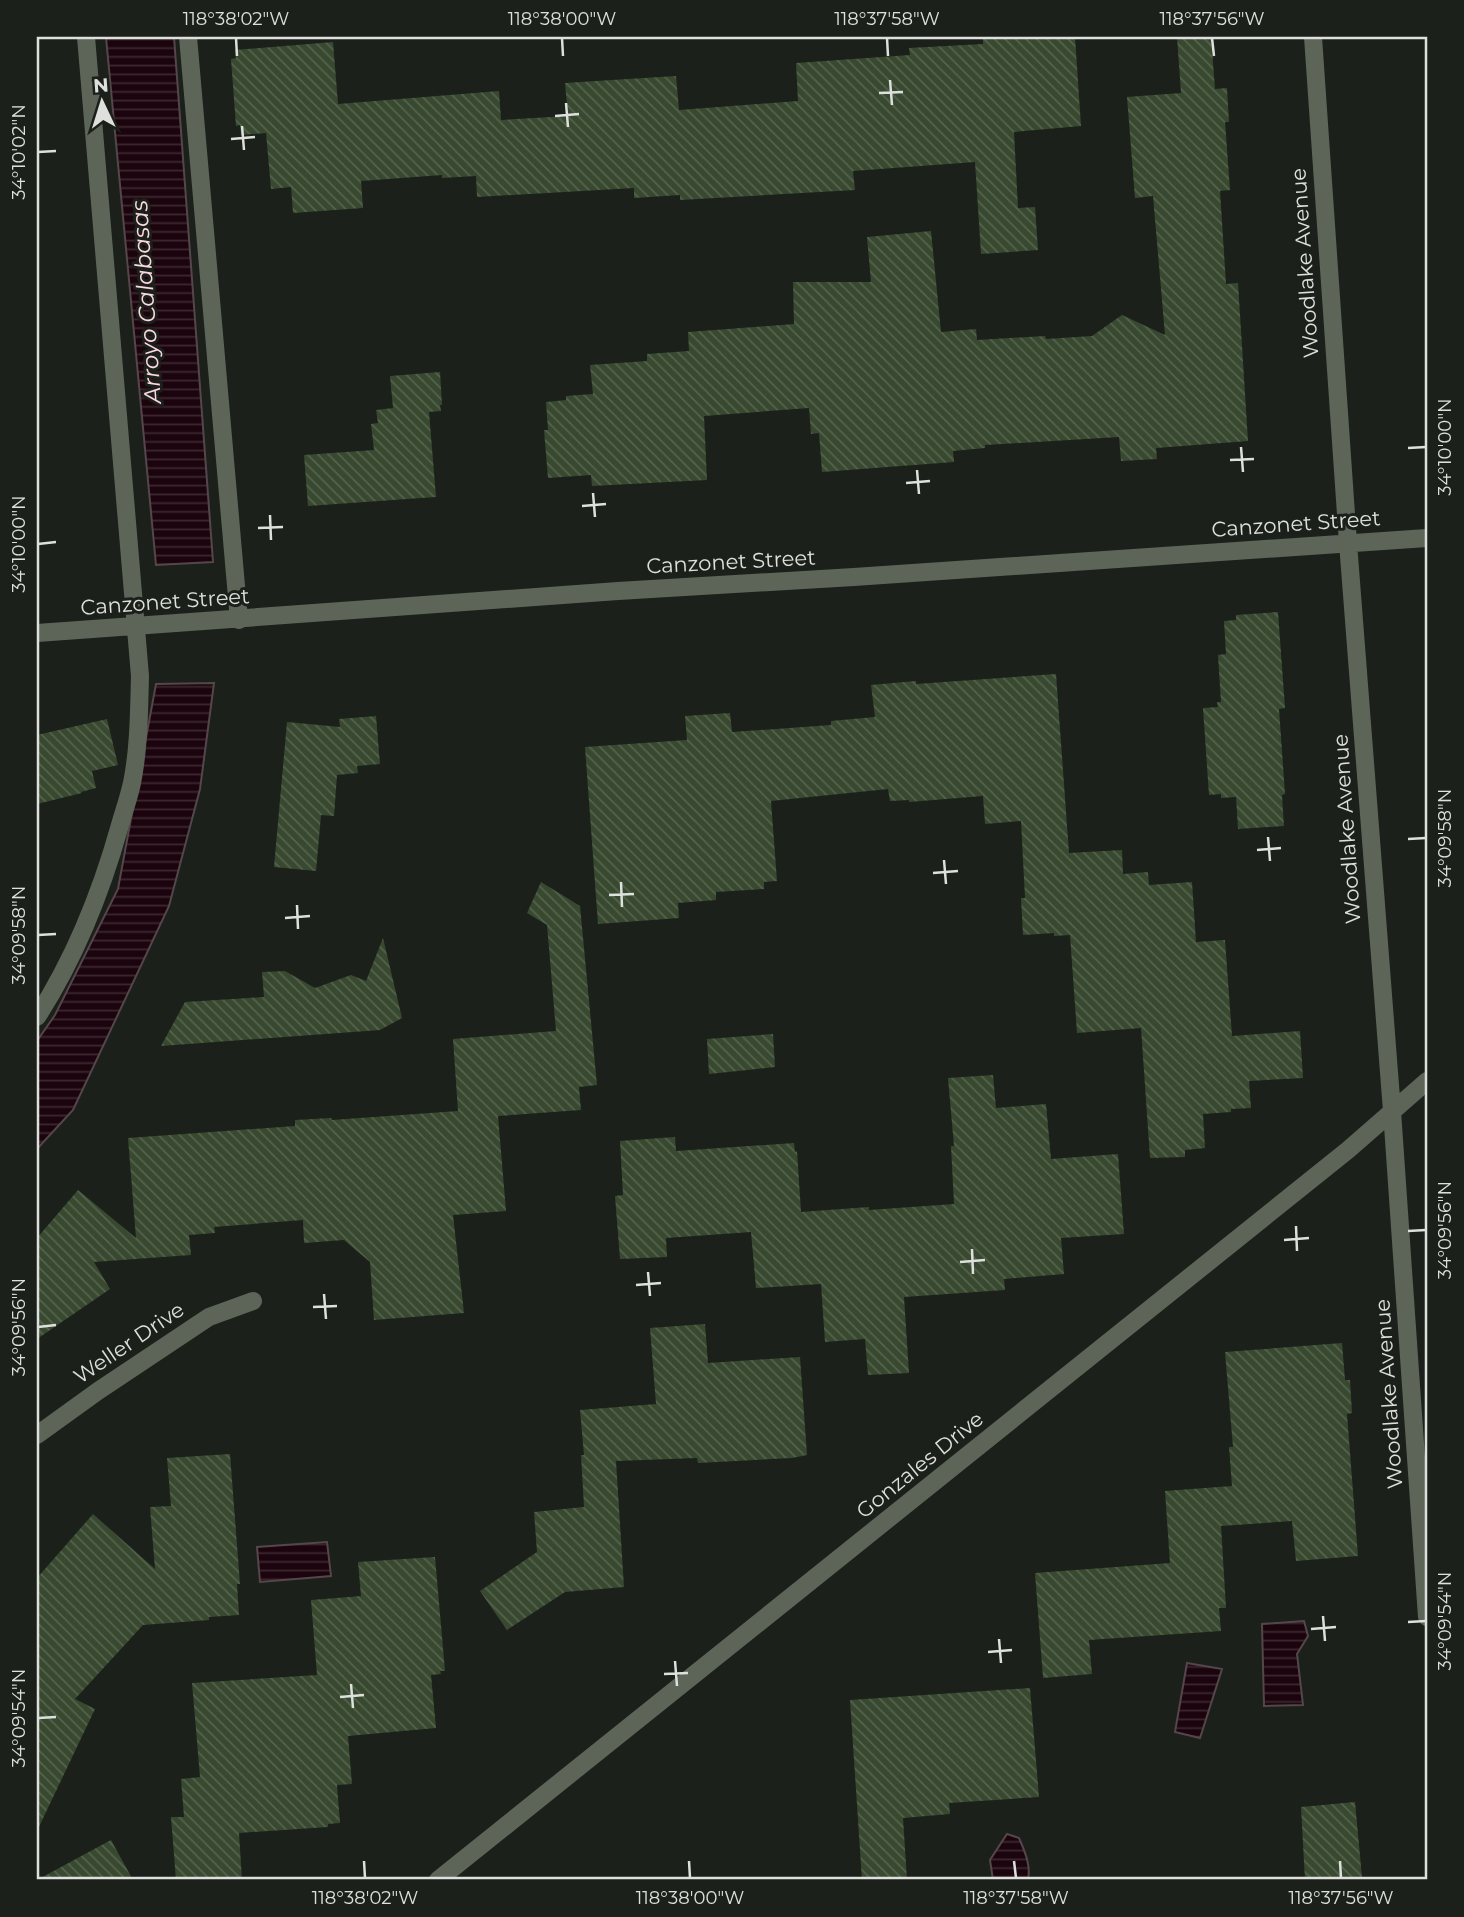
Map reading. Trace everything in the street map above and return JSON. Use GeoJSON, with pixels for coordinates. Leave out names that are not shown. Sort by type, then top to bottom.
{"type":"FeatureCollection","features":[{"type":"Feature","properties":{"kind":"street"},"geometry":{"type":"LineString","coordinates":[[37,1017],[55,988],[93,911],[132,784],[139,725],[140,688],[136,626],[86,37]]}},
{"type":"Feature","properties":{"kind":"street"},"geometry":{"type":"LineString","coordinates":[[188,37],[239,620]]}},
{"type":"Feature","properties":{"kind":"street","name":"Woodlake Avenue"},"geometry":{"type":"LineString","coordinates":[[1312,37],[1427,1617]]}},
{"type":"Feature","properties":{"kind":"street","name":"Canzonet Street"},"geometry":{"type":"LineString","coordinates":[[37,633],[618,591],[1427,538]]}},
{"type":"Feature","properties":{"kind":"street","name":"Gonzales Drive"},"geometry":{"type":"LineString","coordinates":[[438,1880],[1348,1150],[1427,1081]]}},
{"type":"Feature","properties":{"kind":"street","name":"Weller Drive"},"geometry":{"type":"LineString","coordinates":[[37,1435],[97,1391],[209,1317],[253,1301]]}},
{"type":"Feature","properties":{"kind":"water","name":"Arroyo Calabasas"},"geometry":{"type":"Polygon","coordinates":[[[106,37],[174,37],[213,562],[156,565],[106,37]]]}},
{"type":"Feature","properties":{"kind":"water"},"geometry":{"type":"Polygon","coordinates":[[[214,683],[200,789],[169,906],[73,1110],[37,1149],[37,1041],[55,1015],[118,889],[156,684],[214,683]]]}},
{"type":"Feature","properties":{"kind":"water"},"geometry":{"type":"Polygon","coordinates":[[[327,1542],[331,1576],[260,1582],[257,1547],[327,1542]]]}},
{"type":"Feature","properties":{"kind":"water"},"geometry":{"type":"Polygon","coordinates":[[[1304,1621],[1308,1636],[1297,1654],[1303,1705],[1264,1706],[1262,1624],[1304,1621]]]}},
{"type":"Feature","properties":{"kind":"water"},"geometry":{"type":"Polygon","coordinates":[[[1187,1663],[1222,1669],[1200,1738],[1175,1732],[1187,1663]]]}},
{"type":"Feature","properties":{"kind":"water"},"geometry":{"type":"Polygon","coordinates":[[[1007,1834],[1019,1838],[1028,1864],[1028,1880],[993,1880],[990,1860],[1007,1834]]]}},
{"type":"Feature","properties":{"kind":"building"},"geometry":{"type":"Polygon","coordinates":[[[983,37],[1075,37],[1081,126],[1014,132],[1018,208],[1035,207],[1038,250],[981,254],[975,162],[853,171],[855,190],[680,200],[680,195],[634,198],[634,188],[477,197],[476,176],[442,178],[442,175],[361,181],[363,208],[293,213],[291,187],[271,189],[266,133],[241,135],[240,125],[236,126],[231,59],[236,58],[235,50],[333,42],[338,104],[499,91],[501,120],[568,116],[565,83],[676,76],[679,110],[798,101],[796,63],[910,55],[909,48],[983,44],[983,37]]]}},
{"type":"Feature","properties":{"kind":"building"},"geometry":{"type":"Polygon","coordinates":[[[1177,37],[1211,37],[1215,89],[1227,88],[1229,122],[1225,122],[1230,190],[1220,191],[1226,284],[1238,283],[1248,441],[1156,448],[1157,459],[1121,461],[1119,437],[985,445],[985,448],[953,451],[954,462],[822,472],[819,433],[811,434],[809,408],[704,416],[707,480],[592,486],[591,475],[548,478],[544,430],[548,430],[546,402],[566,400],[566,396],[593,394],[590,365],[647,361],[647,354],[689,351],[688,332],[794,324],[793,282],[871,282],[867,237],[931,231],[941,332],[976,329],[977,340],[1092,336],[1122,315],[1165,335],[1153,196],[1135,198],[1127,97],[1181,93],[1177,37]]]}},
{"type":"Feature","properties":{"kind":"building"},"geometry":{"type":"Polygon","coordinates":[[[440,372],[441,411],[429,412],[436,497],[308,506],[304,455],[374,450],[371,424],[378,423],[376,410],[393,408],[390,376],[440,372]]]}},
{"type":"Feature","properties":{"kind":"building"},"geometry":{"type":"Polygon","coordinates":[[[1278,612],[1285,708],[1279,709],[1285,794],[1282,795],[1284,826],[1238,829],[1236,797],[1221,798],[1221,794],[1209,795],[1203,708],[1218,707],[1217,702],[1221,702],[1218,655],[1226,654],[1224,621],[1236,620],[1236,615],[1278,612]]]}},
{"type":"Feature","properties":{"kind":"building"},"geometry":{"type":"Polygon","coordinates":[[[1056,674],[1069,853],[1122,850],[1123,874],[1148,872],[1149,885],[1192,882],[1196,942],[1225,940],[1232,1036],[1300,1031],[1303,1078],[1249,1081],[1251,1108],[1203,1114],[1205,1148],[1185,1150],[1185,1157],[1150,1158],[1141,1028],[1077,1033],[1070,935],[1023,935],[1021,898],[1025,898],[1021,821],[985,824],[983,796],[890,801],[888,789],[771,801],[777,881],[764,882],[764,889],[716,892],[716,900],[678,903],[679,918],[598,924],[585,747],[687,740],[685,716],[730,713],[732,732],[831,725],[831,721],[875,717],[871,685],[1056,674]]]}},
{"type":"Feature","properties":{"kind":"building"},"geometry":{"type":"Polygon","coordinates":[[[376,716],[380,764],[357,766],[358,773],[337,775],[334,816],[321,815],[316,871],[274,867],[287,722],[340,727],[339,719],[376,716]]]}},
{"type":"Feature","properties":{"kind":"building"},"geometry":{"type":"Polygon","coordinates":[[[107,719],[118,765],[92,771],[96,788],[37,804],[37,735],[107,719]]]}},
{"type":"Feature","properties":{"kind":"building"},"geometry":{"type":"Polygon","coordinates":[[[541,882],[580,906],[597,1085],[579,1087],[581,1110],[498,1116],[506,1211],[453,1215],[464,1313],[374,1320],[370,1262],[344,1240],[304,1243],[303,1220],[214,1227],[215,1233],[189,1235],[191,1255],[94,1262],[110,1289],[37,1339],[37,1238],[78,1190],[136,1238],[128,1138],[295,1126],[295,1120],[458,1111],[453,1039],[556,1031],[547,925],[527,913],[541,882]]]}},
{"type":"Feature","properties":{"kind":"building"},"geometry":{"type":"Polygon","coordinates":[[[383,938],[402,1018],[380,1030],[161,1046],[185,1002],[264,997],[262,972],[285,971],[315,988],[351,975],[366,981],[383,938]]]}},
{"type":"Feature","properties":{"kind":"building"},"geometry":{"type":"Polygon","coordinates":[[[773,1034],[775,1067],[709,1074],[707,1039],[773,1034]]]}},
{"type":"Feature","properties":{"kind":"building"},"geometry":{"type":"Polygon","coordinates":[[[993,1075],[996,1108],[1046,1104],[1051,1159],[1118,1154],[1124,1234],[1061,1238],[1064,1274],[1004,1279],[1005,1290],[904,1297],[909,1373],[868,1375],[865,1339],[825,1342],[821,1284],[756,1288],[751,1232],[666,1238],[667,1257],[620,1259],[615,1196],[623,1195],[620,1141],[675,1137],[676,1151],[794,1143],[795,1152],[797,1151],[801,1212],[954,1204],[951,1146],[954,1146],[948,1078],[993,1075]]]}},
{"type":"Feature","properties":{"kind":"building"},"geometry":{"type":"Polygon","coordinates":[[[705,1324],[708,1363],[800,1357],[807,1455],[698,1463],[697,1458],[616,1461],[624,1587],[565,1592],[507,1630],[480,1591],[537,1552],[534,1512],[584,1507],[581,1455],[584,1455],[580,1410],[656,1404],[650,1328],[705,1324]]]}},
{"type":"Feature","properties":{"kind":"building"},"geometry":{"type":"Polygon","coordinates":[[[1342,1343],[1345,1380],[1350,1380],[1352,1413],[1347,1414],[1358,1556],[1296,1561],[1292,1521],[1221,1526],[1226,1608],[1219,1608],[1221,1631],[1089,1640],[1092,1674],[1043,1678],[1035,1573],[1170,1563],[1165,1491],[1232,1486],[1229,1447],[1233,1447],[1225,1352],[1342,1343]]]}},
{"type":"Feature","properties":{"kind":"building"},"geometry":{"type":"Polygon","coordinates":[[[230,1454],[240,1584],[237,1584],[239,1615],[143,1625],[75,1699],[95,1709],[37,1831],[37,1578],[93,1514],[155,1569],[150,1507],[171,1506],[167,1458],[230,1454]]]}},
{"type":"Feature","properties":{"kind":"building"},"geometry":{"type":"Polygon","coordinates":[[[435,1557],[445,1671],[431,1675],[436,1728],[348,1736],[352,1784],[337,1785],[340,1823],[328,1824],[328,1827],[239,1833],[242,1880],[176,1880],[171,1817],[184,1817],[181,1779],[200,1777],[192,1683],[317,1675],[311,1600],[361,1596],[358,1562],[435,1557]]]}},
{"type":"Feature","properties":{"kind":"building"},"geometry":{"type":"Polygon","coordinates":[[[1030,1688],[1039,1797],[949,1803],[950,1814],[903,1818],[907,1880],[862,1880],[850,1700],[1030,1688]]]}},
{"type":"Feature","properties":{"kind":"building"},"geometry":{"type":"Polygon","coordinates":[[[1355,1802],[1362,1877],[1305,1880],[1301,1807],[1355,1802]]]}},
{"type":"Feature","properties":{"kind":"building"},"geometry":{"type":"Polygon","coordinates":[[[111,1840],[133,1880],[37,1880],[111,1840]]]}}]}
